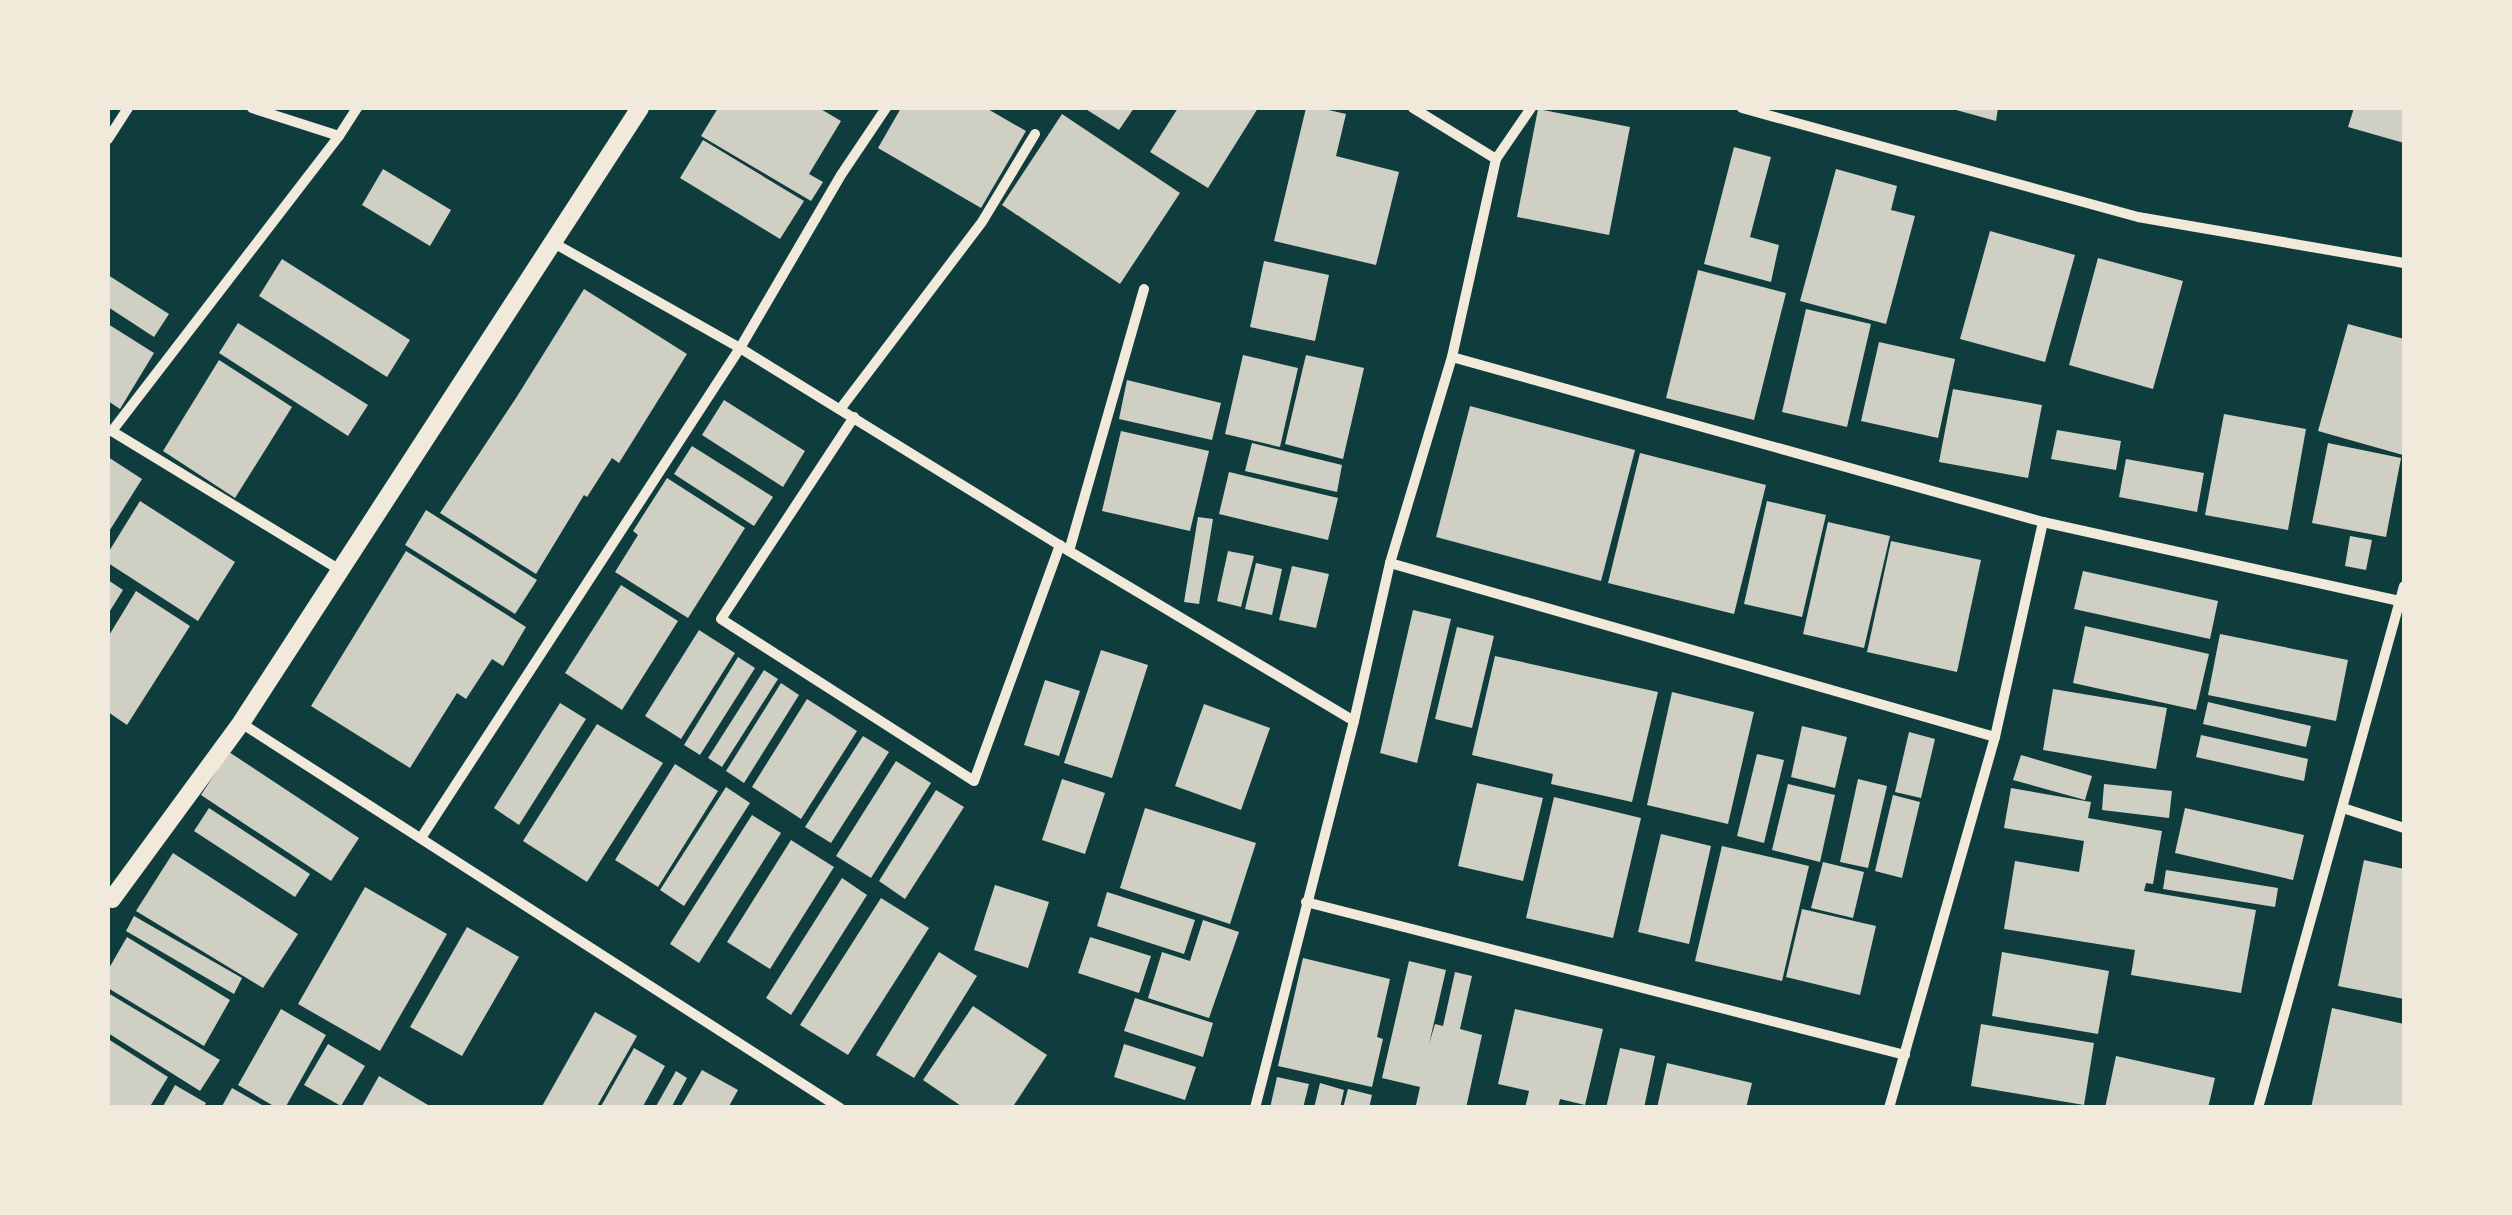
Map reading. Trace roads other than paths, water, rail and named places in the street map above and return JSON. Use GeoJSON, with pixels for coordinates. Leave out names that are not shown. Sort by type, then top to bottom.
{"type":"FeatureCollection","features":[{"type":"Feature","properties":{"kind":"street"},"geometry":{"type":"LineString","coordinates":[[108,138],[128,108]]}},
{"type":"Feature","properties":{"kind":"street"},"geometry":{"type":"LineString","coordinates":[[252,108],[339,136]]}},
{"type":"Feature","properties":{"kind":"street"},"geometry":{"type":"LineString","coordinates":[[340,570],[110,430],[358,108]]}},
{"type":"Feature","properties":{"kind":"street"},"geometry":{"type":"LineString","coordinates":[[109,901],[241,723],[640,108]]}},
{"type":"Feature","properties":{"kind":"street"},"geometry":{"type":"LineString","coordinates":[[421,838],[740,348],[841,175],[886,108]]}},
{"type":"Feature","properties":{"kind":"street"},"geometry":{"type":"LineString","coordinates":[[1413,108],[1496,159]]}},
{"type":"Feature","properties":{"kind":"street"},"geometry":{"type":"LineString","coordinates":[[1255,1108],[1390,563],[1452,357],[1496,159],[1531,108]]}},
{"type":"Feature","properties":{"kind":"street"},"geometry":{"type":"LineString","coordinates":[[1742,108],[2138,217],[2404,262]]}},
{"type":"Feature","properties":{"kind":"street"},"geometry":{"type":"LineString","coordinates":[[840,408],[982,222],[1036,134]]}},
{"type":"Feature","properties":{"kind":"street"},"geometry":{"type":"LineString","coordinates":[[552,242],[740,348],[1354,720]]}},
{"type":"Feature","properties":{"kind":"street"},"geometry":{"type":"LineString","coordinates":[[854,417],[721,619],[974,781],[1065,548],[1144,288]]}},
{"type":"Feature","properties":{"kind":"street"},"geometry":{"type":"LineString","coordinates":[[1452,357],[2043,522],[2403,602]]}},
{"type":"Feature","properties":{"kind":"street"},"geometry":{"type":"LineString","coordinates":[[1889,1108],[1995,736],[2043,522]]}},
{"type":"Feature","properties":{"kind":"street"},"geometry":{"type":"LineString","coordinates":[[1390,563],[1995,736]]}},
{"type":"Feature","properties":{"kind":"street"},"geometry":{"type":"LineString","coordinates":[[2258,1108],[2403,602],[2404,586]]}},
{"type":"Feature","properties":{"kind":"street"},"geometry":{"type":"LineString","coordinates":[[241,723],[840,1108]]}},
{"type":"Feature","properties":{"kind":"street"},"geometry":{"type":"LineString","coordinates":[[2343,808],[2404,828]]}},
{"type":"Feature","properties":{"kind":"street"},"geometry":{"type":"LineString","coordinates":[[1306,902],[1905,1055]]}}]}
